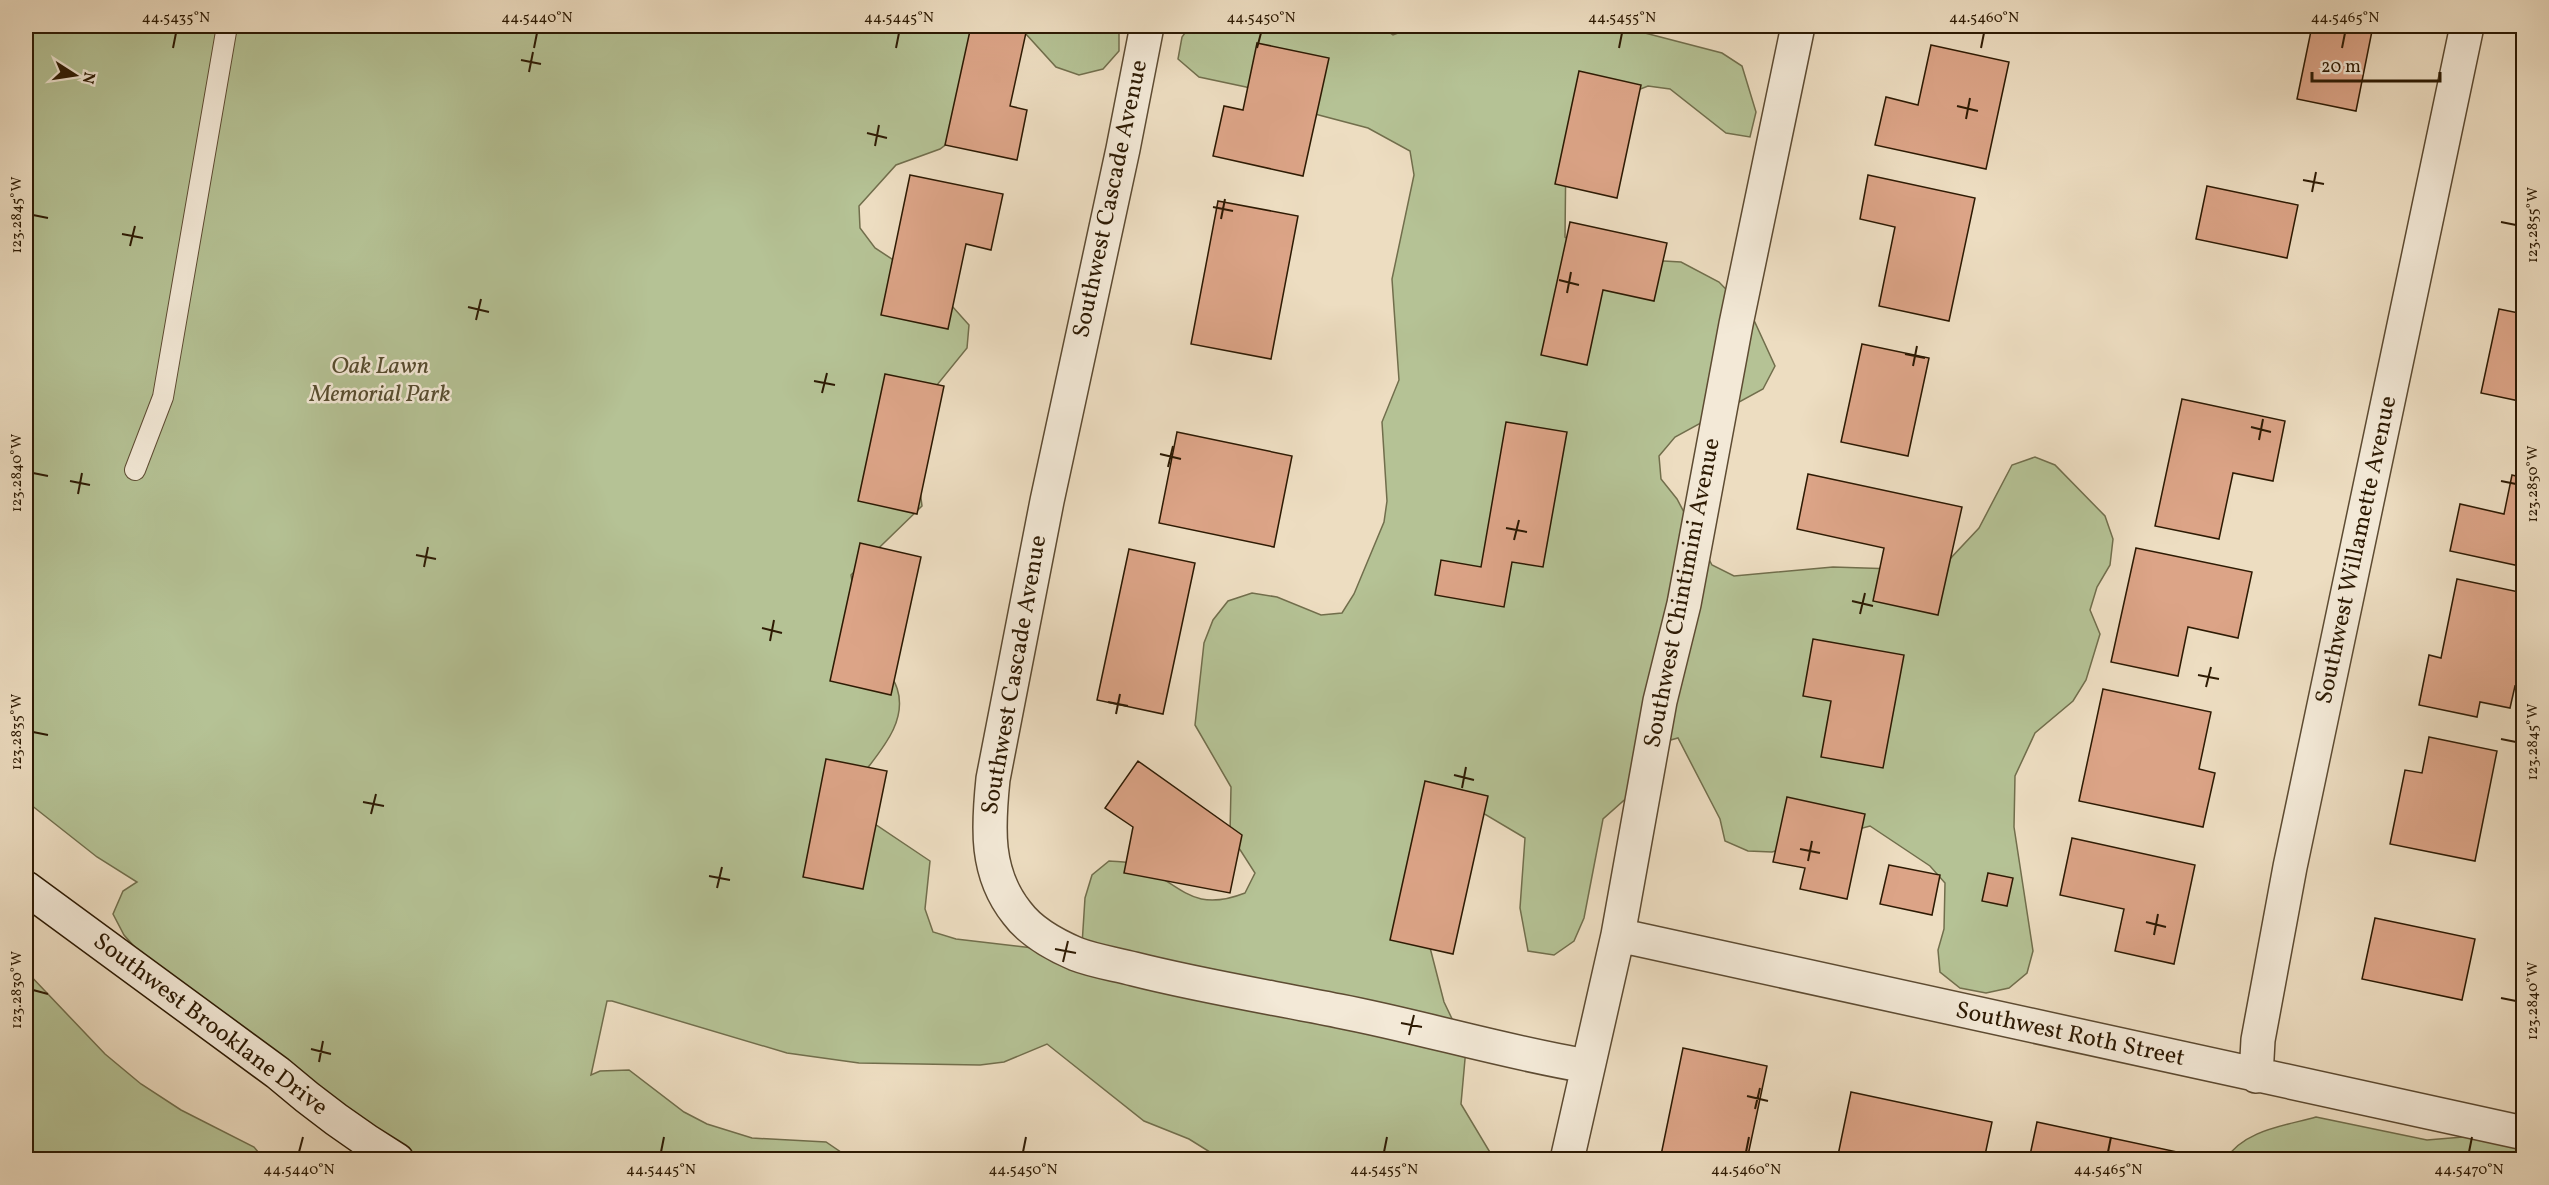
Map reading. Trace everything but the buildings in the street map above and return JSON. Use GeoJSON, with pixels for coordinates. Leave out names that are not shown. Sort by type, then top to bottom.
{"type":"FeatureCollection","features":[{"type":"Feature","properties":{"kind":"street","name":"Southwest Cascade Avenue"},"geometry":{"type":"LineString","coordinates":[[1147,26],[1123,149],[1047,501],[993,779],[988,824],[992,858],[1002,890],[1018,914],[1039,934],[1077,954],[1158,975],[1358,1014],[1536,1058],[1587,1066]]}},
{"type":"Feature","properties":{"kind":"street","name":"Southwest Chintimini Avenue"},"geometry":{"type":"LineString","coordinates":[[1567,1160],[1618,935],[1660,701],[1684,604],[1738,313],[1798,26]]}},
{"type":"Feature","properties":{"kind":"street","name":"Southwest Willamette Avenue"},"geometry":{"type":"LineString","coordinates":[[2256,1076],[2258,1040],[2290,867],[2467,26]]}},
{"type":"Feature","properties":{"kind":"street","name":"Southwest Brooklane Drive"},"geometry":{"type":"LineString","coordinates":[[26,888],[278,1072],[367,1142],[397,1160]]}},
{"type":"Feature","properties":{"kind":"street","name":"Southwest Roth Street"},"geometry":{"type":"LineString","coordinates":[[1618,935],[2523,1133]]}},
{"type":"Feature","properties":{"kind":"lane"},"geometry":{"type":"LineString","coordinates":[[135,470],[163,397],[227,26]]}},
{"type":"Feature","properties":{"kind":"green space","name":"Oak Lawn Memorial Park"},"geometry":{"type":"Polygon","coordinates":[[[26,26],[1119,26],[1119,51],[1103,69],[1079,75],[1056,67],[1025,33],[960,134],[940,149],[896,165],[859,206],[860,228],[875,248],[935,287],[969,325],[967,348],[919,407],[912,429],[922,506],[851,575],[858,618],[866,642],[895,682],[899,700],[899,712],[891,734],[863,774],[869,820],[930,861],[925,909],[933,932],[956,939],[1059,951],[1082,945],[1085,898],[1092,875],[1109,861],[1137,865],[1199,898],[1227,899],[1245,893],[1255,873],[1230,834],[1231,787],[1195,725],[1204,643],[1213,620],[1228,601],[1252,593],[1277,597],[1321,615],[1342,613],[1354,594],[1384,522],[1387,501],[1382,422],[1399,380],[1392,279],[1414,175],[1410,151],[1368,128],[1296,109],[1246,87],[1199,77],[1178,59],[1182,37],[1190,26],[1380,26],[1393,35],[1417,26],[1618,26],[1722,53],[1742,66],[1756,112],[1750,137],[1726,133],[1670,89],[1648,86],[1574,115],[1566,145],[1565,237],[1594,257],[1681,262],[1719,282],[1752,316],[1775,366],[1763,389],[1675,437],[1659,456],[1661,479],[1677,499],[1712,565],[1734,576],[1833,567],[1926,570],[1947,562],[1979,528],[2012,465],[2035,457],[2055,465],[2105,516],[2113,539],[2110,565],[2097,587],[2090,610],[2100,634],[2086,680],[2073,701],[2035,733],[2015,776],[2014,827],[2033,951],[2027,973],[2009,988],[1986,993],[1960,988],[1940,972],[1938,950],[1944,929],[1945,883],[1930,866],[1870,826],[1772,852],[1748,851],[1725,841],[1720,819],[1678,738],[1656,744],[1640,786],[1603,819],[1584,918],[1574,941],[1554,955],[1528,951],[1520,908],[1525,838],[1483,813],[1425,928],[1444,1002],[1466,1048],[1461,1104],[1494,1159],[1221,1159],[1189,1139],[1144,1121],[1047,1044],[1004,1062],[980,1065],[859,1063],[787,1053],[607,1001],[591,1075],[600,1071],[629,1070],[684,1112],[707,1124],[752,1138],[826,1142],[851,1159],[388,1159],[156,971],[124,935],[113,914],[123,891],[137,882],[97,857],[26,801],[26,26]]]}},
{"type":"Feature","properties":{"kind":"green space"},"geometry":{"type":"Polygon","coordinates":[[[26,971],[105,1054],[141,1084],[181,1110],[254,1147],[264,1159],[26,1159],[26,971]]]}},
{"type":"Feature","properties":{"kind":"green space"},"geometry":{"type":"Polygon","coordinates":[[[2316,1117],[2427,1140],[2499,1134],[2523,1138],[2523,1159],[2225,1160],[2233,1150],[2254,1136],[2316,1117]]]}}]}
